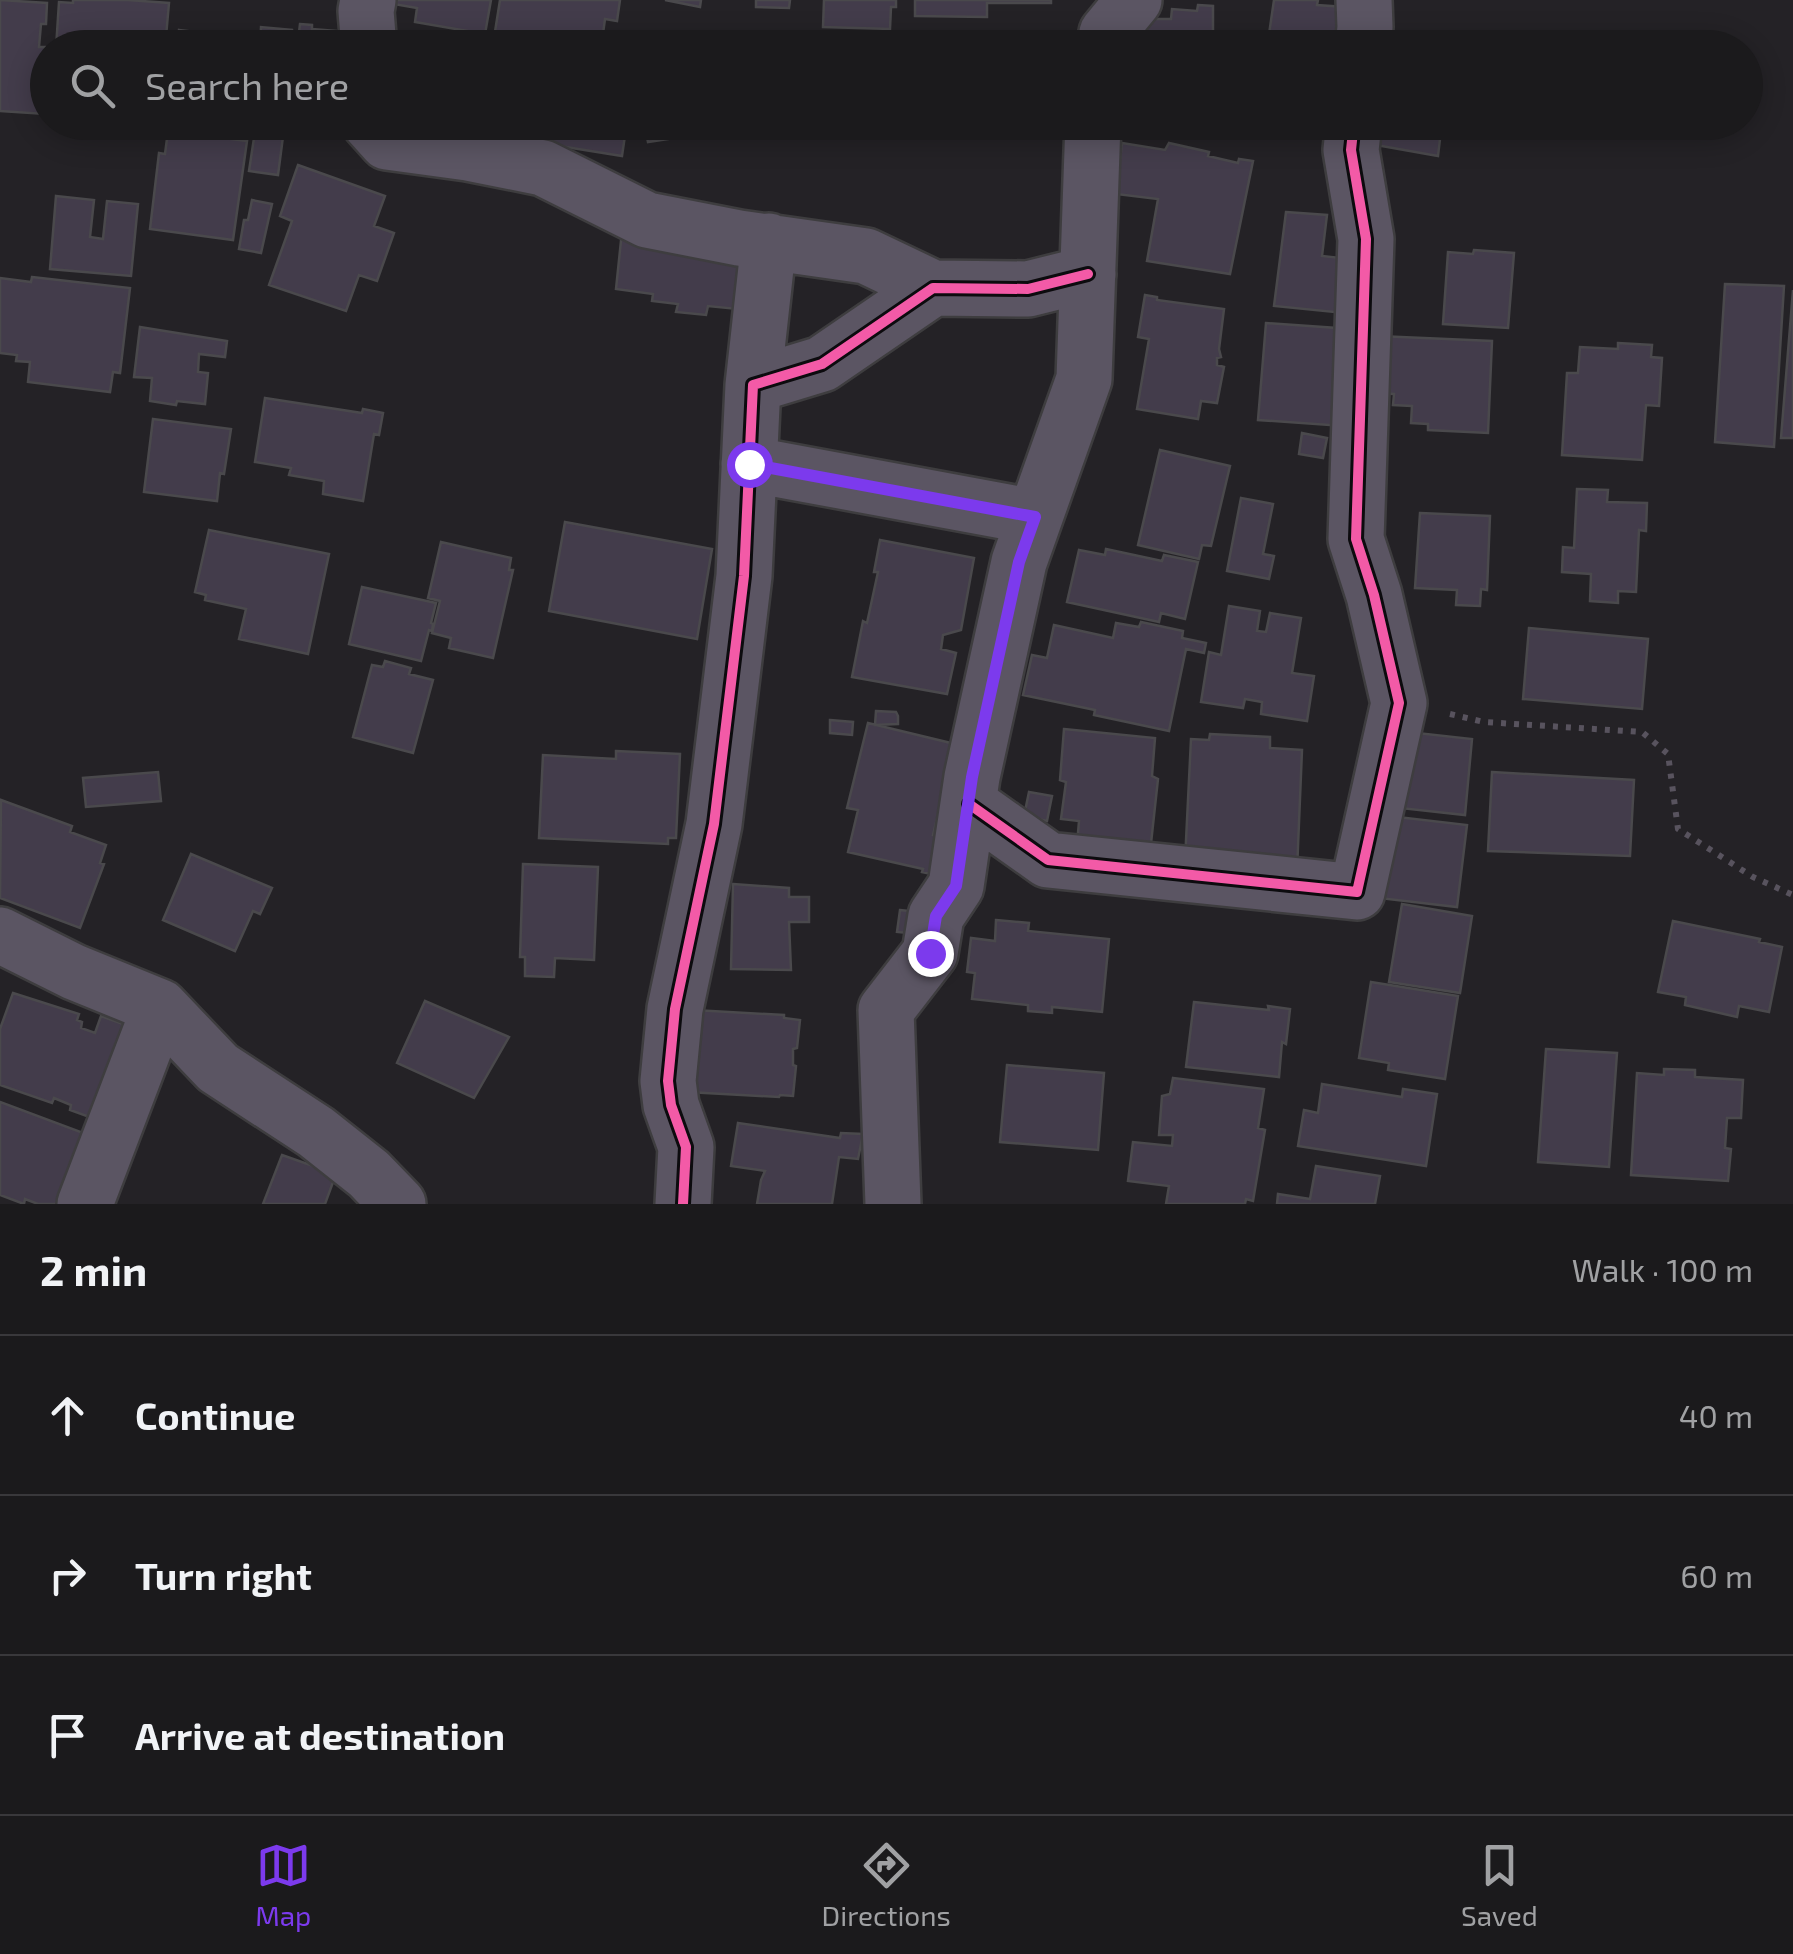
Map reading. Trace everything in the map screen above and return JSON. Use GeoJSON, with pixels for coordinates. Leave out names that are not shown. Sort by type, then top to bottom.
{"type":"FeatureCollection","features":[{"type":"Feature","properties":{"kind":"street"},"geometry":{"type":"LineString","coordinates":[[368,0],[368,30]]}},
{"type":"Feature","properties":{"kind":"street"},"geometry":{"type":"LineString","coordinates":[[1109,30],[1134,0]]}},
{"type":"Feature","properties":{"kind":"street"},"geometry":{"type":"LineString","coordinates":[[1364,0],[1365,30]]}},
{"type":"Feature","properties":{"kind":"street"},"geometry":{"type":"LineString","coordinates":[[385,140],[543,168],[647,220],[866,256],[933,288],[1028,289],[1088,274]]}},
{"type":"Feature","properties":{"kind":"street"},"geometry":{"type":"LineString","coordinates":[[893,1204],[886,1010],[930,953],[936,916],[956,886],[972,777],[1019,562],[1084,379],[1093,140]]}},
{"type":"Feature","properties":{"kind":"street"},"geometry":{"type":"LineString","coordinates":[[969,804],[1048,860],[1357,892],[1400,704],[1356,539],[1366,239],[1351,140]]}},
{"type":"Feature","properties":{"kind":"street"},"geometry":{"type":"LineString","coordinates":[[683,1204],[686,1147],[671,1105],[668,1082],[675,1008],[714,824],[744,576],[753,386],[768,241]]}},
{"type":"Feature","properties":{"kind":"street"},"geometry":{"type":"LineString","coordinates":[[753,386],[822,364],[933,288]]}},
{"type":"Feature","properties":{"kind":"street"},"geometry":{"type":"LineString","coordinates":[[749,464],[1035,517]]}},
{"type":"Feature","properties":{"kind":"street"},"geometry":{"type":"LineString","coordinates":[[0,935],[74,972],[160,1007],[218,1068],[316,1132],[398,1204]]}},
{"type":"Feature","properties":{"kind":"street"},"geometry":{"type":"LineString","coordinates":[[85,1204],[160,1007]]}},
{"type":"Feature","properties":{"kind":"path"},"geometry":{"type":"LineString","coordinates":[[1400,704],[1484,722],[1642,732],[1668,754],[1678,829],[1753,877],[1793,895]]}},
{"type":"Feature","properties":{"kind":"building"},"geometry":{"type":"Polygon","coordinates":[[[0,0],[47,3],[46,24],[41,24],[40,30],[30,30],[30,113],[0,111],[0,0]]]}},
{"type":"Feature","properties":{"kind":"building"},"geometry":{"type":"Polygon","coordinates":[[[491,0],[486,30],[415,22],[417,8],[388,3],[491,0]]]}},
{"type":"Feature","properties":{"kind":"building"},"geometry":{"type":"Polygon","coordinates":[[[500,0],[620,0],[617,21],[605,19],[603,30],[495,30],[500,0]]]}},
{"type":"Feature","properties":{"kind":"building"},"geometry":{"type":"Polygon","coordinates":[[[665,0],[701,0],[700,7],[665,0]]]}},
{"type":"Feature","properties":{"kind":"building"},"geometry":{"type":"Polygon","coordinates":[[[756,0],[790,0],[789,8],[756,7],[756,0]]]}},
{"type":"Feature","properties":{"kind":"building"},"geometry":{"type":"Polygon","coordinates":[[[824,0],[896,0],[896,7],[891,7],[890,29],[823,27],[824,0]]]}},
{"type":"Feature","properties":{"kind":"building"},"geometry":{"type":"Polygon","coordinates":[[[915,0],[1051,3],[987,3],[987,17],[915,16],[915,0]]]}},
{"type":"Feature","properties":{"kind":"building"},"geometry":{"type":"Polygon","coordinates":[[[1274,0],[1318,0],[1317,5],[1345,7],[1344,30],[1270,30],[1274,0]]]}},
{"type":"Feature","properties":{"kind":"building"},"geometry":{"type":"Polygon","coordinates":[[[59,2],[169,3],[167,30],[57,30],[59,2]]]}},
{"type":"Feature","properties":{"kind":"building"},"geometry":{"type":"Polygon","coordinates":[[[1198,5],[1213,6],[1213,30],[1140,30],[1141,19],[1171,19],[1172,9],[1197,11],[1198,5]]]}},
{"type":"Feature","properties":{"kind":"building"},"geometry":{"type":"Polygon","coordinates":[[[300,24],[324,30],[299,30],[300,24]]]}},
{"type":"Feature","properties":{"kind":"building"},"geometry":{"type":"Polygon","coordinates":[[[167,140],[247,141],[233,240],[150,229],[159,153],[165,154],[167,140]]]}},
{"type":"Feature","properties":{"kind":"building"},"geometry":{"type":"Polygon","coordinates":[[[254,140],[283,140],[278,175],[249,171],[254,140]]]}},
{"type":"Feature","properties":{"kind":"building"},"geometry":{"type":"Polygon","coordinates":[[[522,140],[624,140],[622,156],[522,140]]]}},
{"type":"Feature","properties":{"kind":"building"},"geometry":{"type":"Polygon","coordinates":[[[1359,140],[1440,140],[1438,156],[1359,140]]]}},
{"type":"Feature","properties":{"kind":"building"},"geometry":{"type":"Polygon","coordinates":[[[1122,143],[1165,150],[1169,143],[1238,163],[1239,159],[1253,161],[1230,274],[1147,261],[1158,199],[1116,194],[1122,143]]]}},
{"type":"Feature","properties":{"kind":"building"},"geometry":{"type":"Polygon","coordinates":[[[298,165],[385,196],[374,226],[394,233],[377,281],[359,275],[346,311],[269,285],[292,221],[280,216],[298,165]]]}},
{"type":"Feature","properties":{"kind":"building"},"geometry":{"type":"Polygon","coordinates":[[[56,196],[94,200],[90,237],[103,239],[107,201],[138,204],[131,276],[50,269],[56,196]]]}},
{"type":"Feature","properties":{"kind":"building"},"geometry":{"type":"Polygon","coordinates":[[[252,200],[272,204],[261,253],[239,249],[252,200]]]}},
{"type":"Feature","properties":{"kind":"building"},"geometry":{"type":"Polygon","coordinates":[[[1286,212],[1327,215],[1322,256],[1350,259],[1344,313],[1274,306],[1286,212]]]}},
{"type":"Feature","properties":{"kind":"building"},"geometry":{"type":"Polygon","coordinates":[[[622,231],[742,248],[737,309],[708,306],[706,315],[676,312],[678,304],[652,301],[653,294],[616,289],[622,231]]]}},
{"type":"Feature","properties":{"kind":"building"},"geometry":{"type":"Polygon","coordinates":[[[1474,250],[1514,253],[1508,328],[1443,324],[1448,252],[1473,254],[1474,250]]]}},
{"type":"Feature","properties":{"kind":"building"},"geometry":{"type":"Polygon","coordinates":[[[32,277],[130,288],[120,373],[113,372],[110,392],[28,382],[30,362],[16,361],[17,355],[0,353],[0,278],[31,282],[32,277]]]}},
{"type":"Feature","properties":{"kind":"building"},"geometry":{"type":"Polygon","coordinates":[[[1725,284],[1784,286],[1774,447],[1715,442],[1725,284]]]}},
{"type":"Feature","properties":{"kind":"building"},"geometry":{"type":"Polygon","coordinates":[[[1793,290],[1793,438],[1781,438],[1793,290]]]}},
{"type":"Feature","properties":{"kind":"building"},"geometry":{"type":"Polygon","coordinates":[[[1145,295],[1224,309],[1217,365],[1224,367],[1217,403],[1201,401],[1198,419],[1137,409],[1149,339],[1138,337],[1145,295]]]}},
{"type":"Feature","properties":{"kind":"building"},"geometry":{"type":"Polygon","coordinates":[[[1266,323],[1351,329],[1343,426],[1258,420],[1266,323]]]}},
{"type":"Feature","properties":{"kind":"building"},"geometry":{"type":"Polygon","coordinates":[[[140,327],[227,341],[225,357],[199,354],[198,372],[208,373],[205,404],[150,401],[152,378],[134,377],[140,327]]]}},
{"type":"Feature","properties":{"kind":"building"},"geometry":{"type":"Polygon","coordinates":[[[1378,336],[1492,341],[1488,433],[1428,430],[1428,424],[1411,423],[1412,406],[1393,405],[1394,394],[1375,393],[1378,336]]]}},
{"type":"Feature","properties":{"kind":"building"},"geometry":{"type":"Polygon","coordinates":[[[1618,343],[1652,345],[1651,357],[1662,358],[1659,406],[1646,405],[1642,460],[1562,455],[1567,373],[1578,373],[1580,347],[1618,349],[1618,343]]]}},
{"type":"Feature","properties":{"kind":"building"},"geometry":{"type":"Polygon","coordinates":[[[265,398],[383,413],[379,435],[374,434],[363,501],[323,494],[324,481],[289,475],[291,468],[255,462],[265,398]]]}},
{"type":"Feature","properties":{"kind":"building"},"geometry":{"type":"Polygon","coordinates":[[[153,419],[231,429],[217,501],[144,492],[153,419]]]}},
{"type":"Feature","properties":{"kind":"building"},"geometry":{"type":"Polygon","coordinates":[[[1302,433],[1327,438],[1323,458],[1299,454],[1302,433]]]}},
{"type":"Feature","properties":{"kind":"building"},"geometry":{"type":"Polygon","coordinates":[[[1160,450],[1230,466],[1211,546],[1202,545],[1199,559],[1138,545],[1160,450]]]}},
{"type":"Feature","properties":{"kind":"building"},"geometry":{"type":"Polygon","coordinates":[[[1577,489],[1608,490],[1607,502],[1647,503],[1646,531],[1639,530],[1636,592],[1618,591],[1618,603],[1590,601],[1591,574],[1562,572],[1563,547],[1574,548],[1577,489]]]}},
{"type":"Feature","properties":{"kind":"building"},"geometry":{"type":"Polygon","coordinates":[[[1241,498],[1273,504],[1263,554],[1274,556],[1269,579],[1227,571],[1241,498]]]}},
{"type":"Feature","properties":{"kind":"building"},"geometry":{"type":"Polygon","coordinates":[[[1420,513],[1490,516],[1487,590],[1481,589],[1480,606],[1456,605],[1457,590],[1415,588],[1420,513]]]}},
{"type":"Feature","properties":{"kind":"building"},"geometry":{"type":"Polygon","coordinates":[[[565,522],[712,549],[697,639],[549,611],[565,522]]]}},
{"type":"Feature","properties":{"kind":"building"},"geometry":{"type":"Polygon","coordinates":[[[209,530],[329,554],[308,654],[239,639],[246,609],[205,600],[206,595],[195,592],[209,530]]]}},
{"type":"Feature","properties":{"kind":"building"},"geometry":{"type":"Polygon","coordinates":[[[880,540],[974,558],[961,630],[943,635],[941,649],[956,653],[947,694],[852,677],[878,572],[874,572],[880,540]]]}},
{"type":"Feature","properties":{"kind":"building"},"geometry":{"type":"Polygon","coordinates":[[[441,542],[511,558],[509,570],[513,570],[493,658],[449,648],[451,638],[432,633],[440,601],[428,598],[441,542]]]}},
{"type":"Feature","properties":{"kind":"building"},"geometry":{"type":"Polygon","coordinates":[[[1106,549],[1162,561],[1164,555],[1198,562],[1185,619],[1161,613],[1159,622],[1067,602],[1079,550],[1105,555],[1106,549]]]}},
{"type":"Feature","properties":{"kind":"building"},"geometry":{"type":"Polygon","coordinates":[[[362,587],[436,603],[432,631],[429,630],[421,661],[349,644],[362,587]]]}},
{"type":"Feature","properties":{"kind":"building"},"geometry":{"type":"Polygon","coordinates":[[[1229,606],[1260,611],[1257,631],[1266,632],[1270,613],[1301,618],[1292,673],[1314,676],[1307,721],[1261,714],[1262,702],[1245,699],[1243,708],[1201,702],[1209,652],[1221,655],[1229,606]]]}},
{"type":"Feature","properties":{"kind":"building"},"geometry":{"type":"Polygon","coordinates":[[[1141,622],[1183,631],[1182,638],[1206,643],[1204,653],[1186,649],[1169,731],[1023,695],[1032,655],[1047,658],[1054,625],[1113,638],[1116,623],[1139,627],[1141,622]]]}},
{"type":"Feature","properties":{"kind":"building"},"geometry":{"type":"Polygon","coordinates":[[[1529,628],[1648,639],[1642,709],[1523,699],[1529,628]]]}},
{"type":"Feature","properties":{"kind":"building"},"geometry":{"type":"Polygon","coordinates":[[[385,661],[411,668],[409,674],[433,680],[413,753],[353,737],[372,665],[383,667],[385,661]]]}},
{"type":"Feature","properties":{"kind":"building"},"geometry":{"type":"Polygon","coordinates":[[[876,711],[896,712],[898,724],[875,725],[876,711]]]}},
{"type":"Feature","properties":{"kind":"building"},"geometry":{"type":"Polygon","coordinates":[[[830,720],[853,722],[852,735],[830,733],[830,720]]]}},
{"type":"Feature","properties":{"kind":"building"},"geometry":{"type":"Polygon","coordinates":[[[868,723],[955,744],[933,835],[950,839],[941,876],[848,852],[858,810],[847,808],[868,723]]]}},
{"type":"Feature","properties":{"kind":"building"},"geometry":{"type":"Polygon","coordinates":[[[1064,729],[1155,738],[1152,776],[1158,779],[1149,862],[1076,856],[1079,821],[1061,819],[1066,782],[1060,780],[1064,729]]]}},
{"type":"Feature","properties":{"kind":"building"},"geometry":{"type":"Polygon","coordinates":[[[1408,732],[1472,739],[1465,815],[1400,808],[1408,732]]]}},
{"type":"Feature","properties":{"kind":"building"},"geometry":{"type":"Polygon","coordinates":[[[1210,734],[1270,737],[1270,748],[1302,750],[1297,871],[1185,861],[1191,739],[1209,740],[1210,734]]]}},
{"type":"Feature","properties":{"kind":"building"},"geometry":{"type":"Polygon","coordinates":[[[616,751],[680,754],[676,838],[668,838],[668,844],[539,838],[543,755],[616,759],[616,751]]]}},
{"type":"Feature","properties":{"kind":"building"},"geometry":{"type":"Polygon","coordinates":[[[158,772],[161,801],[86,807],[83,778],[158,772]]]}},
{"type":"Feature","properties":{"kind":"building"},"geometry":{"type":"Polygon","coordinates":[[[1492,772],[1634,780],[1630,856],[1488,851],[1492,772]]]}},
{"type":"Feature","properties":{"kind":"building"},"geometry":{"type":"Polygon","coordinates":[[[1029,792],[1052,796],[1047,821],[1024,816],[1029,792]]]}},
{"type":"Feature","properties":{"kind":"building"},"geometry":{"type":"Polygon","coordinates":[[[1,800],[72,826],[70,832],[106,845],[100,863],[104,864],[80,928],[0,898],[1,800]]]}},
{"type":"Feature","properties":{"kind":"building"},"geometry":{"type":"Polygon","coordinates":[[[1389,816],[1467,825],[1457,907],[1379,898],[1389,816]]]}},
{"type":"Feature","properties":{"kind":"building"},"geometry":{"type":"Polygon","coordinates":[[[191,854],[272,888],[260,914],[253,911],[235,951],[163,920],[191,854]]]}},
{"type":"Feature","properties":{"kind":"building"},"geometry":{"type":"Polygon","coordinates":[[[523,864],[598,867],[594,960],[555,958],[554,977],[525,976],[525,957],[520,957],[523,864]]]}},
{"type":"Feature","properties":{"kind":"building"},"geometry":{"type":"Polygon","coordinates":[[[733,884],[789,888],[789,897],[809,897],[809,922],[789,922],[791,970],[731,969],[733,884]]]}},
{"type":"Feature","properties":{"kind":"building"},"geometry":{"type":"Polygon","coordinates":[[[1402,904],[1472,916],[1460,993],[1389,982],[1402,904]]]}},
{"type":"Feature","properties":{"kind":"building"},"geometry":{"type":"Polygon","coordinates":[[[900,910],[919,912],[917,934],[897,932],[900,910]]]}},
{"type":"Feature","properties":{"kind":"building"},"geometry":{"type":"Polygon","coordinates":[[[996,920],[1029,923],[1028,931],[1109,939],[1102,1012],[1052,1007],[1052,1013],[1028,1011],[1028,1005],[972,999],[975,973],[967,972],[971,938],[995,941],[996,920]]]}},
{"type":"Feature","properties":{"kind":"building"},"geometry":{"type":"Polygon","coordinates":[[[1673,921],[1782,947],[1769,1012],[1739,1006],[1737,1017],[1685,1005],[1686,997],[1658,992],[1673,921]]]}},
{"type":"Feature","properties":{"kind":"building"},"geometry":{"type":"Polygon","coordinates":[[[1371,982],[1458,996],[1445,1079],[1388,1070],[1389,1063],[1359,1058],[1371,982]]]}},
{"type":"Feature","properties":{"kind":"building"},"geometry":{"type":"Polygon","coordinates":[[[13,993],[79,1014],[81,1028],[95,1033],[101,1016],[137,1029],[103,1122],[70,1110],[71,1105],[54,1098],[52,1103],[0,1085],[0,1029],[13,993]]]}},
{"type":"Feature","properties":{"kind":"building"},"geometry":{"type":"Polygon","coordinates":[[[425,1001],[509,1037],[474,1098],[397,1063],[425,1001]]]}},
{"type":"Feature","properties":{"kind":"building"},"geometry":{"type":"Polygon","coordinates":[[[1194,1002],[1290,1009],[1279,1077],[1186,1067],[1194,1002]]]}},
{"type":"Feature","properties":{"kind":"building"},"geometry":{"type":"Polygon","coordinates":[[[694,1010],[784,1015],[800,1020],[797,1048],[793,1049],[793,1096],[688,1092],[694,1010]]]}},
{"type":"Feature","properties":{"kind":"building"},"geometry":{"type":"Polygon","coordinates":[[[1546,1049],[1617,1053],[1609,1167],[1538,1162],[1546,1049]]]}},
{"type":"Feature","properties":{"kind":"building"},"geometry":{"type":"Polygon","coordinates":[[[1007,1065],[1104,1073],[1098,1150],[1000,1142],[1007,1065]]]}},
{"type":"Feature","properties":{"kind":"building"},"geometry":{"type":"Polygon","coordinates":[[[1664,1069],[1695,1070],[1695,1077],[1743,1080],[1741,1118],[1727,1118],[1725,1148],[1731,1149],[1728,1181],[1631,1175],[1637,1073],[1664,1075],[1664,1069]]]}},
{"type":"Feature","properties":{"kind":"building"},"geometry":{"type":"Polygon","coordinates":[[[1173,1078],[1264,1089],[1258,1128],[1265,1130],[1253,1201],[1166,1204],[1169,1186],[1128,1181],[1133,1142],[1172,1146],[1173,1135],[1159,1135],[1162,1096],[1170,1094],[1173,1078]]]}},
{"type":"Feature","properties":{"kind":"building"},"geometry":{"type":"Polygon","coordinates":[[[1322,1084],[1402,1097],[1403,1089],[1437,1094],[1426,1166],[1298,1146],[1304,1110],[1318,1113],[1322,1084]]]}},
{"type":"Feature","properties":{"kind":"building"},"geometry":{"type":"Polygon","coordinates":[[[0,1102],[86,1134],[72,1204],[38,1204],[25,1199],[24,1204],[0,1195],[0,1102]]]}},
{"type":"Feature","properties":{"kind":"building"},"geometry":{"type":"Polygon","coordinates":[[[738,1123],[840,1138],[841,1133],[863,1134],[858,1159],[839,1157],[832,1204],[757,1204],[765,1171],[731,1166],[738,1123]]]}},
{"type":"Feature","properties":{"kind":"building"},"geometry":{"type":"Polygon","coordinates":[[[282,1155],[336,1174],[325,1204],[263,1204],[282,1155]]]}},
{"type":"Feature","properties":{"kind":"building"},"geometry":{"type":"Polygon","coordinates":[[[1316,1166],[1380,1176],[1375,1204],[1277,1204],[1278,1194],[1310,1199],[1316,1166]]]}},
{"type":"Feature","properties":{"kind":"cycle path"},"geometry":{"type":"LineString","coordinates":[[969,804],[1048,860],[1357,892],[1399,703],[1374,595],[1356,539],[1366,239],[1352,140]]}},
{"type":"Feature","properties":{"kind":"cycle path"},"geometry":{"type":"LineString","coordinates":[[683,1204],[686,1147],[671,1105],[668,1081],[675,1009],[714,824],[744,576],[753,385],[822,364],[933,288],[1028,289],[1088,274]]}},
{"type":"Feature","properties":{"kind":"route"},"geometry":{"type":"LineString","coordinates":[[749,464],[1035,517],[1019,562],[972,777],[956,886],[936,916],[930,953]]}}]}
